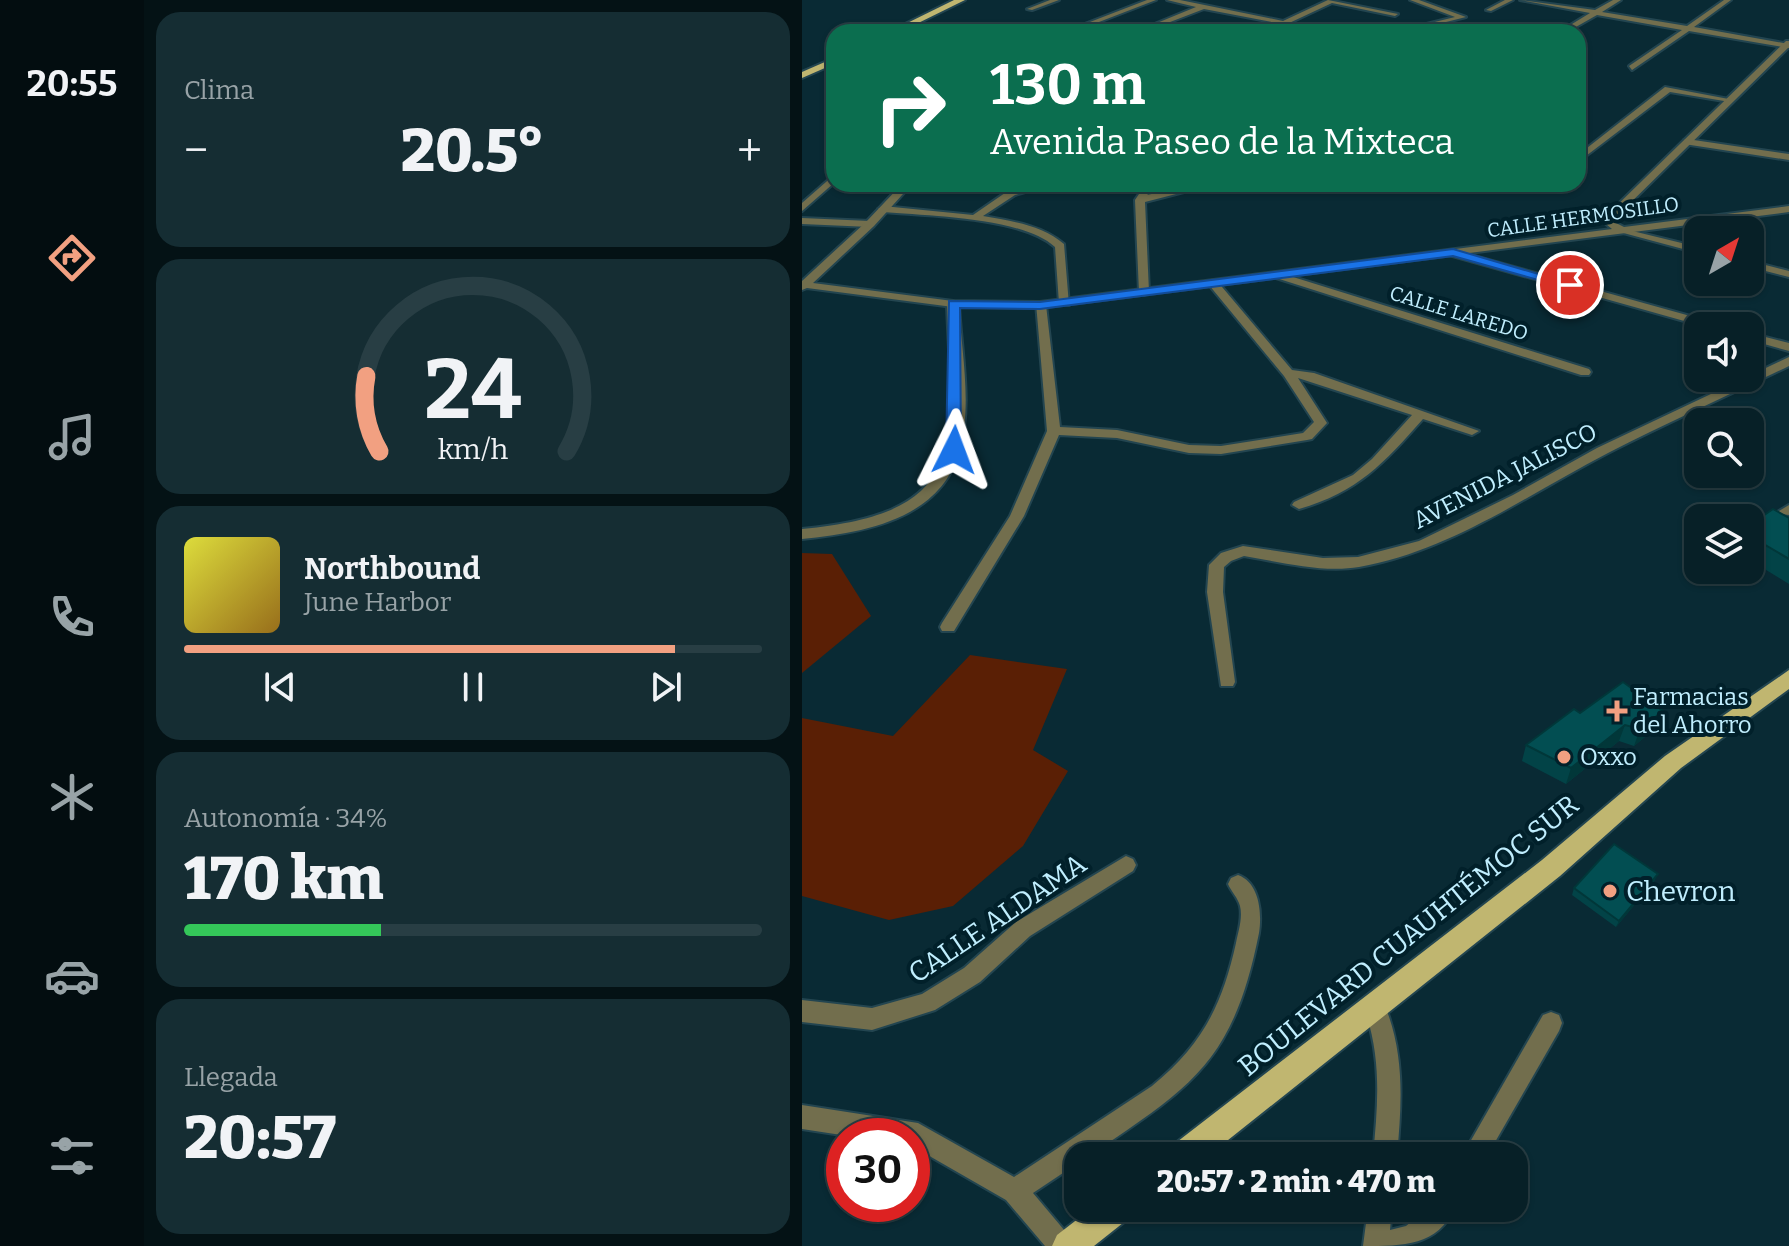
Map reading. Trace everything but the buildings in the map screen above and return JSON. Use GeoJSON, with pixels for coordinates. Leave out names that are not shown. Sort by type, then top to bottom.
{"type":"FeatureCollection","features":[{"type":"Feature","properties":{"kind":"main road"},"geometry":{"type":"LineString","coordinates":[[910,24],[961,0]]}},
{"type":"Feature","properties":{"kind":"main road"},"geometry":{"type":"LineString","coordinates":[[930,24],[972,3]]}},
{"type":"Feature","properties":{"kind":"main road"},"geometry":{"type":"LineString","coordinates":[[802,75],[826,64]]}},
{"type":"Feature","properties":{"kind":"main road"},"geometry":{"type":"LineString","coordinates":[[802,84],[826,74]]}},
{"type":"Feature","properties":{"kind":"main road","name":"BOULEVARD CUAUHTÉMOC SUR"},"geometry":{"type":"LineString","coordinates":[[1202,1142],[1551,868],[1673,762],[1789,678]]}},
{"type":"Feature","properties":{"kind":"main road"},"geometry":{"type":"LineString","coordinates":[[1068,1246],[1099,1222]]}},
{"type":"Feature","properties":{"kind":"street"},"geometry":{"type":"LineString","coordinates":[[1030,9],[1056,0]]}},
{"type":"Feature","properties":{"kind":"street"},"geometry":{"type":"LineString","coordinates":[[1088,24],[1153,0]]}},
{"type":"Feature","properties":{"kind":"street"},"geometry":{"type":"LineString","coordinates":[[1170,0],[1285,23],[1332,1],[1395,14]]}},
{"type":"Feature","properties":{"kind":"street"},"geometry":{"type":"LineString","coordinates":[[1159,24],[1219,0]]}},
{"type":"Feature","properties":{"kind":"street"},"geometry":{"type":"LineString","coordinates":[[1413,0],[1463,17],[1432,24]]}},
{"type":"Feature","properties":{"kind":"street"},"geometry":{"type":"LineString","coordinates":[[1489,10],[1510,0]]}},
{"type":"Feature","properties":{"kind":"street"},"geometry":{"type":"LineString","coordinates":[[1523,0],[1788,45]]}},
{"type":"Feature","properties":{"kind":"street"},"geometry":{"type":"LineString","coordinates":[[1577,24],[1618,0]]}},
{"type":"Feature","properties":{"kind":"street"},"geometry":{"type":"LineString","coordinates":[[1632,68],[1728,0]]}},
{"type":"Feature","properties":{"kind":"street"},"geometry":{"type":"LineString","coordinates":[[1684,246],[1620,229],[1611,224],[1611,216],[1788,45]]}},
{"type":"Feature","properties":{"kind":"street"},"geometry":{"type":"LineString","coordinates":[[1586,153],[1668,89],[1730,100]]}},
{"type":"Feature","properties":{"kind":"street"},"geometry":{"type":"LineString","coordinates":[[1687,142],[1789,157]]}},
{"type":"Feature","properties":{"kind":"street"},"geometry":{"type":"LineString","coordinates":[[802,208],[826,186]]}},
{"type":"Feature","properties":{"kind":"street"},"geometry":{"type":"LineString","coordinates":[[803,286],[870,224],[899,192]]}},
{"type":"Feature","properties":{"kind":"street"},"geometry":{"type":"LineString","coordinates":[[976,217],[1009,192]]}},
{"type":"Feature","properties":{"kind":"street"},"geometry":{"type":"LineString","coordinates":[[1144,292],[1140,200],[1145,192]]}},
{"type":"Feature","properties":{"kind":"street"},"geometry":{"type":"LineString","coordinates":[[1140,200],[1175,192]]}},
{"type":"Feature","properties":{"kind":"street"},"geometry":{"type":"LineString","coordinates":[[883,209],[976,217],[1047,233],[1057,240],[1065,303]]}},
{"type":"Feature","properties":{"kind":"street","name":"CALLE HERMOSILLO"},"geometry":{"type":"LineString","coordinates":[[803,286],[953,304],[1040,305],[1789,209]]}},
{"type":"Feature","properties":{"kind":"street"},"geometry":{"type":"LineString","coordinates":[[802,221],[870,224]]}},
{"type":"Feature","properties":{"kind":"street"},"geometry":{"type":"LineString","coordinates":[[1453,253],[1684,317]]}},
{"type":"Feature","properties":{"kind":"street"},"geometry":{"type":"LineString","coordinates":[[1764,268],[1789,274]]}},
{"type":"Feature","properties":{"kind":"street","name":"CALLE LAREDO"},"geometry":{"type":"LineString","coordinates":[[1277,275],[1585,372]]}},
{"type":"Feature","properties":{"kind":"street"},"geometry":{"type":"LineString","coordinates":[[1054,431],[1117,434],[1189,449],[1221,450],[1307,436],[1321,423],[1288,373],[1213,283]]}},
{"type":"Feature","properties":{"kind":"street"},"geometry":{"type":"LineString","coordinates":[[802,534],[839,531],[909,507],[929,493],[949,465],[956,424],[953,304]]}},
{"type":"Feature","properties":{"kind":"street"},"geometry":{"type":"LineString","coordinates":[[948,627],[1017,516],[1054,431],[1040,305]]}},
{"type":"Feature","properties":{"kind":"street"},"geometry":{"type":"LineString","coordinates":[[1764,340],[1789,347]]}},
{"type":"Feature","properties":{"kind":"street","name":"AVENIDA JALISCO"},"geometry":{"type":"LineString","coordinates":[[1227,682],[1215,592],[1217,565],[1226,557],[1243,551],[1323,563],[1358,562],[1424,544],[1518,498],[1602,451],[1789,361]]}},
{"type":"Feature","properties":{"kind":"street"},"geometry":{"type":"LineString","coordinates":[[1288,373],[1310,376],[1472,431]]}},
{"type":"Feature","properties":{"kind":"street"},"geometry":{"type":"LineString","coordinates":[[1299,505],[1358,478],[1377,462],[1420,414]]}},
{"type":"Feature","properties":{"kind":"street","name":"CALLE ALDAMA"},"geometry":{"type":"LineString","coordinates":[[802,1011],[872,1019],[927,1003],[972,975],[1023,929],[1126,865]]}},
{"type":"Feature","properties":{"kind":"street"},"geometry":{"type":"LineString","coordinates":[[1015,1191],[1183,1077],[1218,1034],[1243,959],[1250,907],[1238,884]]}},
{"type":"Feature","properties":{"kind":"street"},"geometry":{"type":"LineString","coordinates":[[1375,1008],[1387,1037],[1392,1070],[1386,1142]]}},
{"type":"Feature","properties":{"kind":"street"},"geometry":{"type":"LineString","coordinates":[[1482,1142],[1551,1023]]}},
{"type":"Feature","properties":{"kind":"street"},"geometry":{"type":"LineString","coordinates":[[802,1117],[918,1135],[1015,1191],[1061,1246]]}},
{"type":"Feature","properties":{"kind":"street"},"geometry":{"type":"LineString","coordinates":[[1378,1222],[1376,1245],[1403,1241],[1420,1234],[1431,1222]]}},
{"type":"Feature","properties":{"kind":"shaded area"},"geometry":{"type":"Polygon","coordinates":[[[802,553],[832,554],[871,616],[802,673],[802,553]]]}},
{"type":"Feature","properties":{"kind":"shaded area"},"geometry":{"type":"Polygon","coordinates":[[[970,655],[1067,669],[1033,750],[1068,771],[1023,846],[953,906],[889,920],[802,896],[802,718],[893,736],[970,655]]]}},
{"type":"Feature","properties":{"kind":"place","name":"Farmacias del Ahorro"},"geometry":{"type":"Point","coordinates":[1617,711]}},
{"type":"Feature","properties":{"kind":"place","name":"Oxxo"},"geometry":{"type":"Point","coordinates":[1564,757]}},
{"type":"Feature","properties":{"kind":"place","name":"Chevron"},"geometry":{"type":"Point","coordinates":[1610,891]}},
{"type":"Feature","properties":{"kind":"route"},"geometry":{"type":"LineString","coordinates":[[954,450],[953,304],[1040,305],[1453,253],[1570,285]]}}]}
